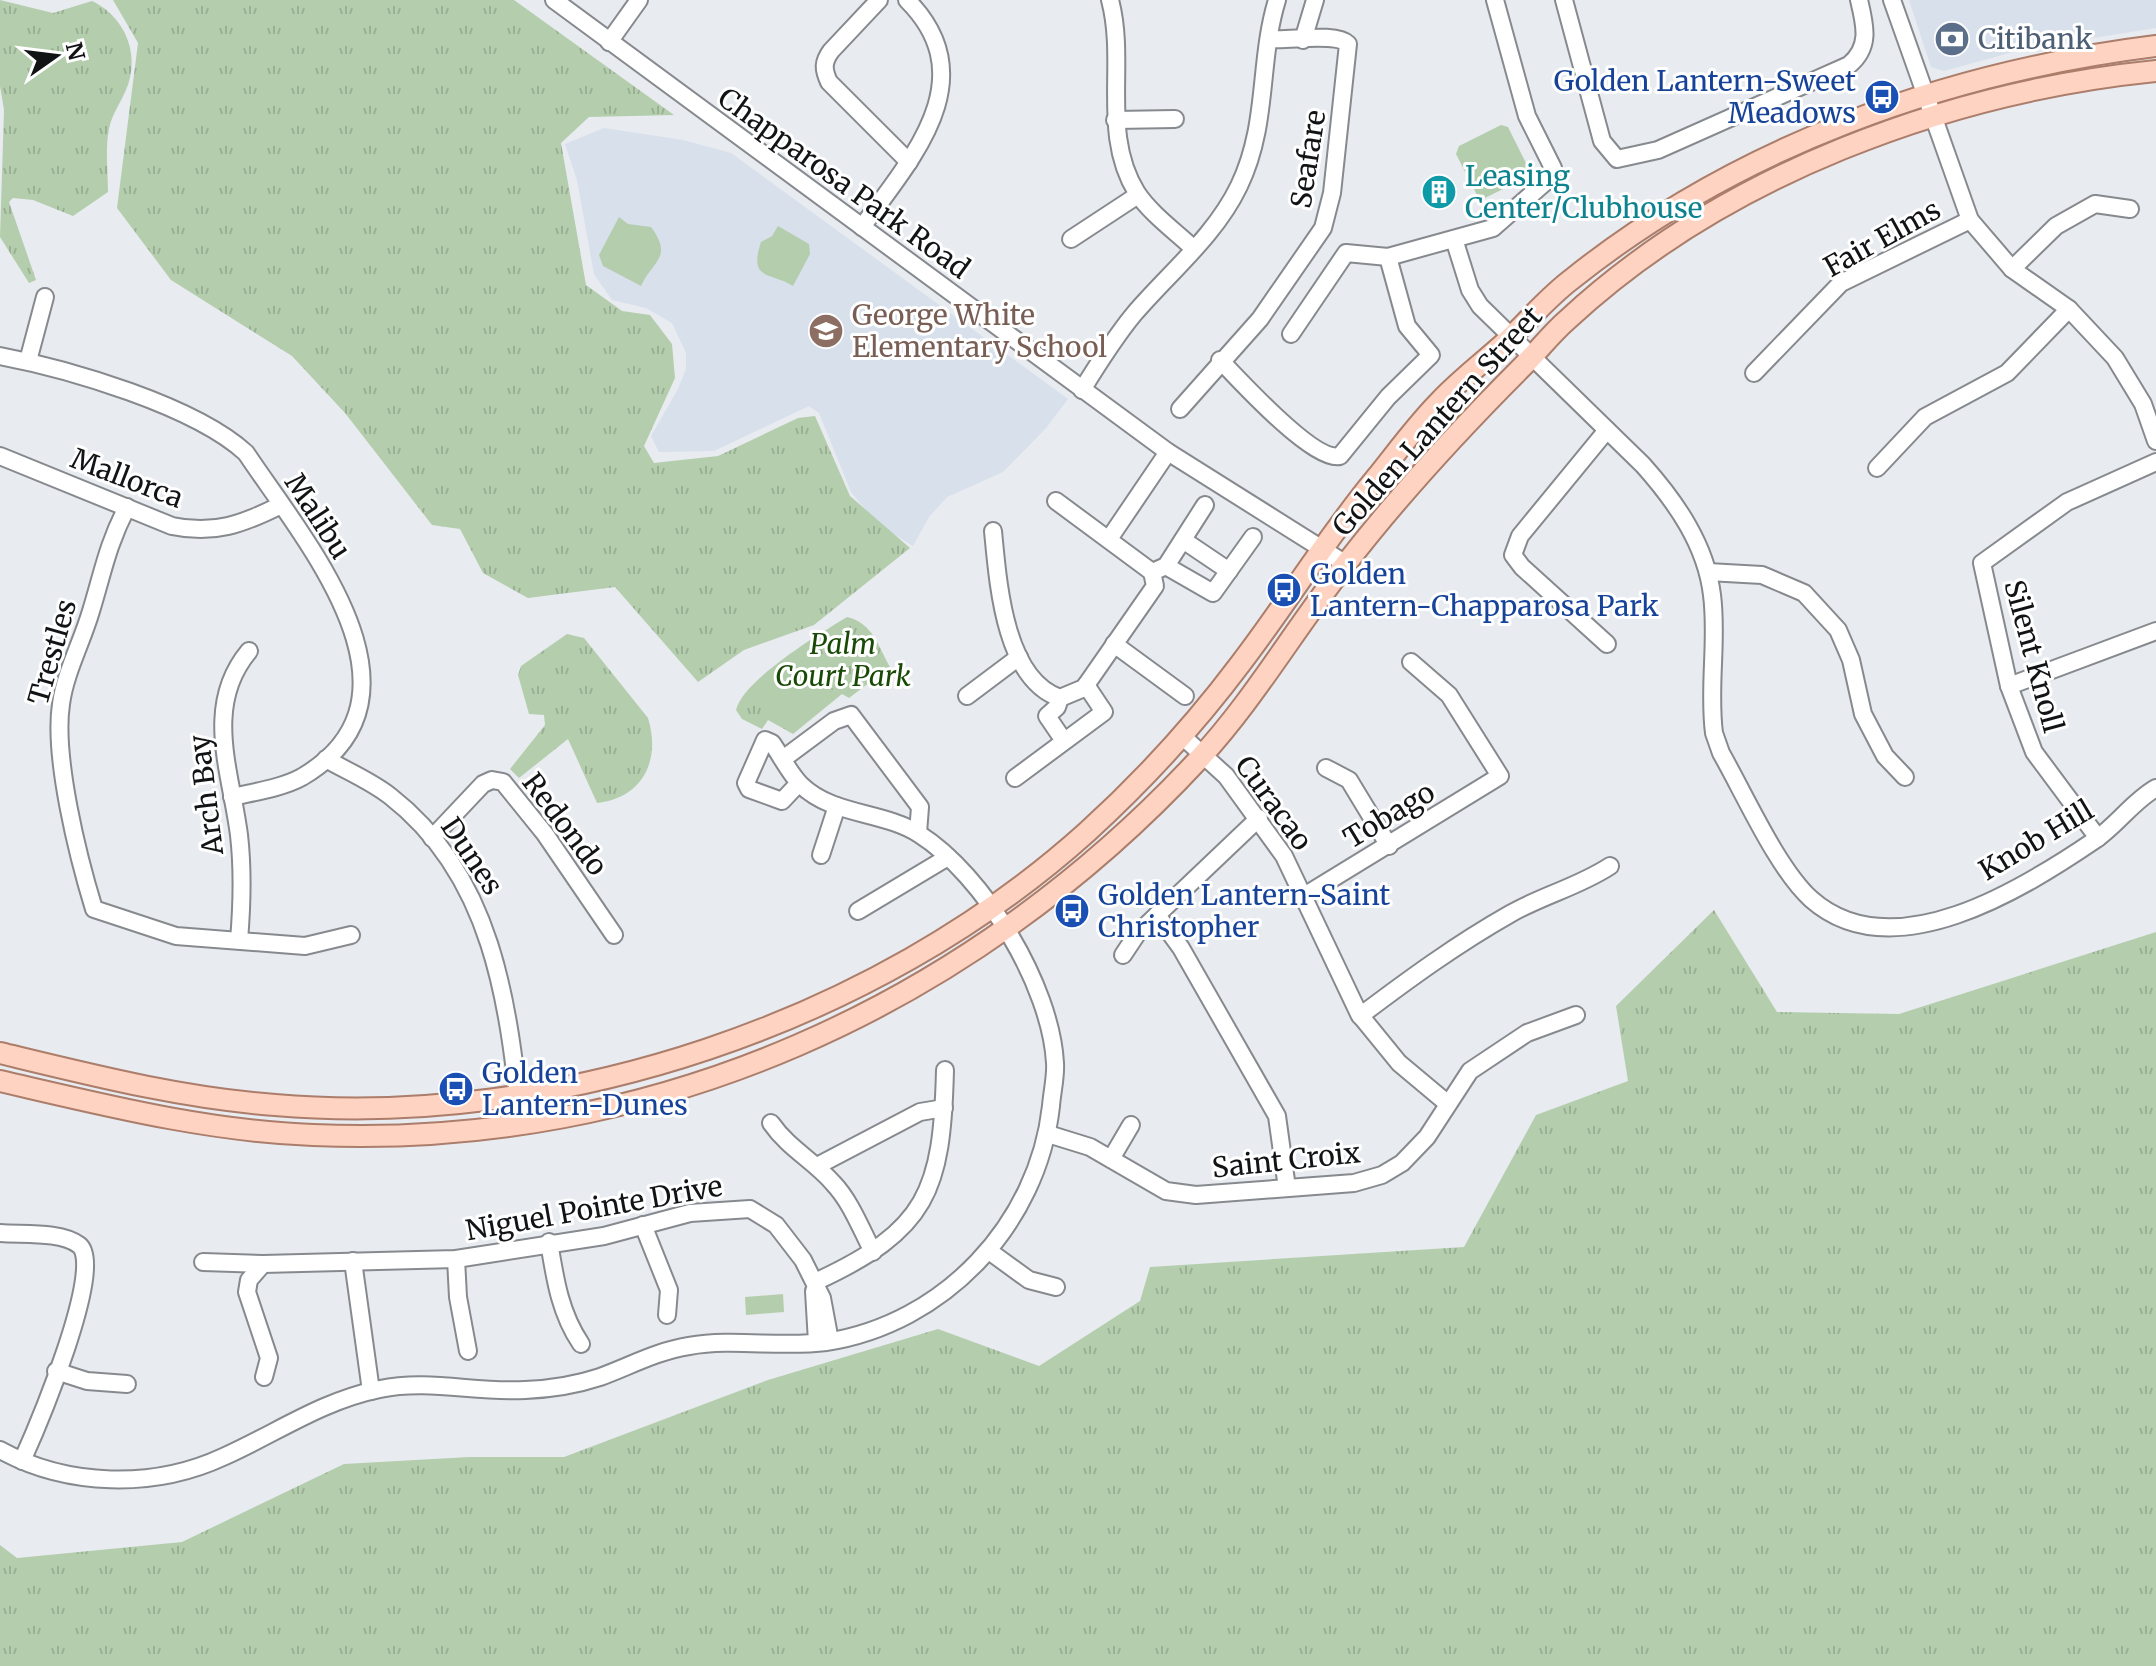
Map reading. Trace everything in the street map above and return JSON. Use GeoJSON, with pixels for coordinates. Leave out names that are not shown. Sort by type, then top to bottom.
{"type":"FeatureCollection","features":[{"type":"Feature","properties":{"kind":"main road","name":"Golden Lantern Street"},"geometry":{"type":"LineString","coordinates":[[0,1053],[135,1085],[279,1106],[417,1107],[518,1096],[667,1061],[763,1029],[904,961],[990,908],[1087,832],[1181,735],[1242,663],[1372,483],[1442,398],[1512,337],[1572,278],[1688,199],[1810,139],[1925,94],[2029,67],[2156,46]]}},
{"type":"Feature","properties":{"kind":"main road","name":"Golden Lantern Street"},"geometry":{"type":"LineString","coordinates":[[0,1081],[171,1120],[309,1135],[470,1130],[521,1123],[651,1096],[832,1033],[905,994],[1005,929],[1100,856],[1202,756],[1346,564],[1467,423],[1586,304],[1692,227],[1788,173],[1933,115],[1979,102],[2062,85],[2156,71]]}},
{"type":"Feature","properties":{"kind":"street","name":"Chapparosa Park Road"},"geometry":{"type":"LineString","coordinates":[[554,0],[1168,452],[1346,564]]}},
{"type":"Feature","properties":{"kind":"street"},"geometry":{"type":"LineString","coordinates":[[609,42],[639,0]]}},
{"type":"Feature","properties":{"kind":"street"},"geometry":{"type":"LineString","coordinates":[[879,0],[831,51],[825,60],[824,71],[829,82],[909,162]]}},
{"type":"Feature","properties":{"kind":"street"},"geometry":{"type":"LineString","coordinates":[[862,227],[909,162],[934,120],[940,71],[925,23],[907,0]]}},
{"type":"Feature","properties":{"kind":"street"},"geometry":{"type":"LineString","coordinates":[[1110,0],[1118,30],[1115,120],[1120,157],[1138,195],[1194,249]]}},
{"type":"Feature","properties":{"kind":"street"},"geometry":{"type":"LineString","coordinates":[[1082,390],[1133,315],[1220,218],[1239,186],[1262,115],[1277,0]]}},
{"type":"Feature","properties":{"kind":"street"},"geometry":{"type":"LineString","coordinates":[[1303,40],[1315,0]]}},
{"type":"Feature","properties":{"kind":"street"},"geometry":{"type":"LineString","coordinates":[[1323,228],[1332,244],[1346,253],[1388,257],[1499,224],[1552,174],[1527,116],[1495,0]]}},
{"type":"Feature","properties":{"kind":"street"},"geometry":{"type":"LineString","coordinates":[[1564,0],[1602,141],[1617,159],[1658,150],[1849,65],[1856,59],[1867,29],[1859,0]]}},
{"type":"Feature","properties":{"kind":"street"},"geometry":{"type":"LineString","coordinates":[[1892,0],[1970,220],[2012,269],[2069,309],[2115,358],[2143,404],[2156,441]]}},
{"type":"Feature","properties":{"kind":"street","name":"Seafare"},"geometry":{"type":"LineString","coordinates":[[1180,409],[1220,360],[1260,319],[1323,228],[1332,193],[1348,44],[1342,38],[1328,37],[1270,39]]}},
{"type":"Feature","properties":{"kind":"street"},"geometry":{"type":"LineString","coordinates":[[1115,120],[1175,119]]}},
{"type":"Feature","properties":{"kind":"street"},"geometry":{"type":"LineString","coordinates":[[1071,239],[1138,195]]}},
{"type":"Feature","properties":{"kind":"street"},"geometry":{"type":"LineString","coordinates":[[2012,269],[2056,226],[2095,204],[2130,209]]}},
{"type":"Feature","properties":{"kind":"street","name":"Fair Elms"},"geometry":{"type":"LineString","coordinates":[[1754,373],[1841,283],[1970,220]]}},
{"type":"Feature","properties":{"kind":"street"},"geometry":{"type":"LineString","coordinates":[[1454,239],[1470,290],[1480,306],[1534,356],[1668,493],[1695,537],[1708,572],[1762,575],[1804,593],[1838,630],[1851,660],[1863,714],[1885,756],[1905,777]]}},
{"type":"Feature","properties":{"kind":"street"},"geometry":{"type":"LineString","coordinates":[[1291,334],[1346,253]]}},
{"type":"Feature","properties":{"kind":"street"},"geometry":{"type":"LineString","coordinates":[[1220,360],[1265,406],[1324,454],[1340,456],[1388,397],[1431,355],[1407,326],[1388,257]]}},
{"type":"Feature","properties":{"kind":"street"},"geometry":{"type":"LineString","coordinates":[[28,361],[45,297]]}},
{"type":"Feature","properties":{"kind":"street"},"geometry":{"type":"LineString","coordinates":[[1877,468],[1925,417],[2007,373],[2069,309]]}},
{"type":"Feature","properties":{"kind":"street","name":"Malibu"},"geometry":{"type":"LineString","coordinates":[[0,356],[70,371],[225,433],[246,453],[342,602],[356,633],[363,668],[354,714],[344,742],[300,778],[232,797]]}},
{"type":"Feature","properties":{"kind":"street"},"geometry":{"type":"LineString","coordinates":[[1607,430],[1520,536],[1513,555],[1522,567],[1607,644]]}},
{"type":"Feature","properties":{"kind":"street"},"geometry":{"type":"LineString","coordinates":[[1109,539],[1168,452]]}},
{"type":"Feature","properties":{"kind":"street","name":"Mallorca"},"geometry":{"type":"LineString","coordinates":[[0,456],[172,526],[198,532],[244,524],[281,505]]}},
{"type":"Feature","properties":{"kind":"street","name":"Silent Knoll"},"geometry":{"type":"LineString","coordinates":[[2098,838],[2034,752],[2009,686],[1982,563],[2067,502],[2156,462]]}},
{"type":"Feature","properties":{"kind":"street"},"geometry":{"type":"LineString","coordinates":[[1056,501],[1109,539],[1159,569],[1213,593],[1253,537]]}},
{"type":"Feature","properties":{"kind":"street"},"geometry":{"type":"LineString","coordinates":[[1064,741],[1047,716],[1057,707],[1060,698],[1086,685],[1155,586],[1159,569],[1183,540],[1205,505]]}},
{"type":"Feature","properties":{"kind":"street","name":"Trestles"},"geometry":{"type":"LineString","coordinates":[[127,507],[109,543],[94,602],[61,700],[58,730],[65,782],[94,909],[176,936],[239,940]]}},
{"type":"Feature","properties":{"kind":"street"},"geometry":{"type":"LineString","coordinates":[[993,531],[999,596],[1019,657],[1043,692],[1060,698]]}},
{"type":"Feature","properties":{"kind":"street"},"geometry":{"type":"LineString","coordinates":[[1183,540],[1229,571]]}},
{"type":"Feature","properties":{"kind":"street","name":"Knob Hill"},"geometry":{"type":"LineString","coordinates":[[1708,572],[1713,598],[1711,708],[1721,753],[1791,876],[1811,899],[1840,918],[1878,927],[1924,926],[2012,891],[2098,838],[2156,788]]}},
{"type":"Feature","properties":{"kind":"street"},"geometry":{"type":"LineString","coordinates":[[2009,686],[2156,631]]}},
{"type":"Feature","properties":{"kind":"street"},"geometry":{"type":"LineString","coordinates":[[1114,644],[1185,696]]}},
{"type":"Feature","properties":{"kind":"street","name":"Arch Bay"},"geometry":{"type":"LineString","coordinates":[[239,940],[241,856],[222,724],[232,674],[249,651]]}},
{"type":"Feature","properties":{"kind":"street"},"geometry":{"type":"LineString","coordinates":[[967,696],[1019,657]]}},
{"type":"Feature","properties":{"kind":"street","name":"Tobago"},"geometry":{"type":"LineString","coordinates":[[1304,896],[1500,776],[1449,695],[1411,662]]}},
{"type":"Feature","properties":{"kind":"street"},"geometry":{"type":"LineString","coordinates":[[1015,778],[1104,712],[1086,685]]}},
{"type":"Feature","properties":{"kind":"street"},"geometry":{"type":"LineString","coordinates":[[783,759],[834,721],[851,715],[920,807],[918,833]]}},
{"type":"Feature","properties":{"kind":"street","name":"Curacao"},"geometry":{"type":"LineString","coordinates":[[1181,735],[1226,776],[1259,818],[1304,896],[1360,1016],[1399,1063],[1448,1104]]}},
{"type":"Feature","properties":{"kind":"street"},"geometry":{"type":"LineString","coordinates":[[0,1450],[48,1470],[99,1479],[152,1477],[222,1458],[326,1403],[371,1391],[407,1385],[500,1391],[550,1388],[590,1380],[672,1348],[696,1344],[824,1342],[919,1312],[989,1251],[1020,1208],[1036,1174],[1048,1134],[1056,1063],[1038,988],[1018,946],[948,857],[918,833],[837,806],[799,783],[765,740],[747,786],[782,801],[799,783]]}},
{"type":"Feature","properties":{"kind":"street","name":"Dunes"},"geometry":{"type":"LineString","coordinates":[[326,759],[390,795],[432,838],[471,892],[487,929],[506,1017],[521,1123]]}},
{"type":"Feature","properties":{"kind":"street"},"geometry":{"type":"LineString","coordinates":[[1326,768],[1349,780],[1389,846]]}},
{"type":"Feature","properties":{"kind":"street","name":"Redondo"},"geometry":{"type":"LineString","coordinates":[[432,838],[483,784],[492,780],[503,782],[545,834],[614,935]]}},
{"type":"Feature","properties":{"kind":"street"},"geometry":{"type":"LineString","coordinates":[[821,855],[837,806]]}},
{"type":"Feature","properties":{"kind":"street"},"geometry":{"type":"LineString","coordinates":[[1123,955],[1137,934],[1259,818]]}},
{"type":"Feature","properties":{"kind":"street"},"geometry":{"type":"LineString","coordinates":[[858,911],[948,857]]}},
{"type":"Feature","properties":{"kind":"street"},"geometry":{"type":"LineString","coordinates":[[1360,1016],[1428,964],[1510,914],[1545,896],[1583,884],[1610,866]]}},
{"type":"Feature","properties":{"kind":"street"},"geometry":{"type":"LineString","coordinates":[[1157,915],[1188,960],[1277,1116],[1287,1188]]}},
{"type":"Feature","properties":{"kind":"street"},"geometry":{"type":"LineString","coordinates":[[239,940],[305,946],[351,935]]}},
{"type":"Feature","properties":{"kind":"street","name":"Saint Croix"},"geometry":{"type":"LineString","coordinates":[[1048,1134],[1090,1147],[1166,1191],[1196,1195],[1354,1183],[1382,1175],[1402,1163],[1427,1137],[1470,1071],[1527,1033],[1576,1015]]}},
{"type":"Feature","properties":{"kind":"street"},"geometry":{"type":"LineString","coordinates":[[824,1342],[812,1301],[815,1282],[873,1252],[908,1221],[932,1182],[942,1145],[945,1070]]}},
{"type":"Feature","properties":{"kind":"street"},"geometry":{"type":"LineString","coordinates":[[817,1166],[920,1112],[944,1108]]}},
{"type":"Feature","properties":{"kind":"street"},"geometry":{"type":"LineString","coordinates":[[771,1123],[801,1158],[817,1166],[845,1199],[873,1252]]}},
{"type":"Feature","properties":{"kind":"street"},"geometry":{"type":"LineString","coordinates":[[1111,1159],[1131,1125]]}},
{"type":"Feature","properties":{"kind":"street","name":"Niguel Pointe Drive"},"geometry":{"type":"LineString","coordinates":[[203,1262],[263,1264],[456,1259],[549,1242],[604,1236],[719,1209],[750,1209],[764,1215],[791,1240],[815,1282]]}},
{"type":"Feature","properties":{"kind":"street"},"geometry":{"type":"LineString","coordinates":[[643,1225],[669,1290],[667,1315]]}},
{"type":"Feature","properties":{"kind":"street"},"geometry":{"type":"LineString","coordinates":[[0,1233],[66,1239],[81,1246],[87,1258],[78,1314],[22,1461]]}},
{"type":"Feature","properties":{"kind":"street"},"geometry":{"type":"LineString","coordinates":[[549,1242],[556,1287],[568,1324],[581,1344]]}},
{"type":"Feature","properties":{"kind":"street"},"geometry":{"type":"LineString","coordinates":[[989,1251],[1029,1280],[1056,1287]]}},
{"type":"Feature","properties":{"kind":"street"},"geometry":{"type":"LineString","coordinates":[[456,1259],[458,1297],[468,1351]]}},
{"type":"Feature","properties":{"kind":"street"},"geometry":{"type":"LineString","coordinates":[[353,1261],[371,1391]]}},
{"type":"Feature","properties":{"kind":"street"},"geometry":{"type":"LineString","coordinates":[[263,1264],[249,1280],[247,1292],[269,1358],[264,1377]]}},
{"type":"Feature","properties":{"kind":"street"},"geometry":{"type":"LineString","coordinates":[[56,1371],[87,1381],[127,1384]]}},
{"type":"Feature","properties":{"kind":"shaded area"},"geometry":{"type":"Polygon","coordinates":[[[1909,0],[2156,0],[2156,28],[2024,49],[1944,71],[1931,67],[1909,0]]]}},
{"type":"Feature","properties":{"kind":"shaded area","name":"George White Elementary School"},"geometry":{"type":"Polygon","coordinates":[[[604,128],[683,140],[731,153],[1068,399],[1046,428],[1003,472],[947,497],[929,517],[913,546],[877,524],[851,492],[819,413],[809,406],[714,451],[659,452],[651,436],[678,389],[686,369],[686,353],[672,323],[646,308],[612,300],[594,274],[577,180],[565,144],[604,128]]]}},
{"type":"Feature","properties":{"kind":"green space"},"geometry":{"type":"Polygon","coordinates":[[[0,0],[53,13],[92,1],[104,8],[121,27],[131,50],[130,76],[109,129],[108,192],[73,216],[33,200],[13,198],[9,202],[36,280],[29,283],[0,237],[4,110],[0,86],[0,0]]]}},
{"type":"Feature","properties":{"kind":"green space"},"geometry":{"type":"Polygon","coordinates":[[[113,0],[514,0],[674,115],[589,117],[561,143],[586,285],[622,311],[650,315],[672,344],[675,378],[644,446],[654,463],[718,456],[798,418],[815,416],[850,496],[910,548],[814,625],[744,650],[698,682],[615,587],[528,598],[483,573],[460,529],[432,525],[345,413],[292,356],[171,280],[117,208],[138,43],[113,0]]]}},
{"type":"Feature","properties":{"kind":"green space"},"geometry":{"type":"Polygon","coordinates":[[[1501,125],[1508,127],[1529,169],[1527,177],[1485,198],[1477,195],[1456,154],[1459,146],[1501,125]]]}},
{"type":"Feature","properties":{"kind":"green space"},"geometry":{"type":"Polygon","coordinates":[[[619,217],[628,224],[651,227],[661,246],[659,259],[641,286],[603,266],[599,255],[619,217]]]}},
{"type":"Feature","properties":{"kind":"green space"},"geometry":{"type":"Polygon","coordinates":[[[778,226],[809,244],[810,254],[793,286],[764,273],[757,263],[761,242],[772,236],[778,226]]]}},
{"type":"Feature","properties":{"kind":"green space","name":"Palm Court Park"},"geometry":{"type":"Polygon","coordinates":[[[847,617],[869,630],[890,667],[849,698],[842,694],[793,734],[768,720],[762,729],[742,719],[736,710],[752,685],[784,659],[847,617]]]}},
{"type":"Feature","properties":{"kind":"green space"},"geometry":{"type":"Polygon","coordinates":[[[567,634],[584,638],[648,718],[652,748],[645,774],[626,794],[613,800],[597,803],[568,739],[519,778],[510,769],[545,725],[544,715],[529,714],[518,675],[521,666],[567,634]]]}},
{"type":"Feature","properties":{"kind":"green space"},"geometry":{"type":"Polygon","coordinates":[[[800,654],[806,656],[832,690],[831,697],[792,726],[786,725],[760,690],[761,683],[800,654]]]}},
{"type":"Feature","properties":{"kind":"green space"},"geometry":{"type":"Polygon","coordinates":[[[1714,910],[1777,1012],[1899,1014],[2156,932],[2156,1666],[0,1666],[0,1545],[17,1558],[182,1542],[344,1464],[469,1457],[564,1457],[768,1380],[938,1329],[1039,1366],[1140,1301],[1150,1267],[1464,1247],[1536,1115],[1628,1081],[1616,1006],[1714,910]]]}},
{"type":"Feature","properties":{"kind":"green space"},"geometry":{"type":"Polygon","coordinates":[[[783,1294],[784,1312],[746,1315],[745,1297],[783,1294]]]}},
{"type":"Feature","properties":{"kind":"place","name":"Citibank"},"geometry":{"type":"Point","coordinates":[1952,39]}},
{"type":"Feature","properties":{"kind":"place","name":"Golden Lantern-Sweet Meadows"},"geometry":{"type":"Point","coordinates":[1882,97]}},
{"type":"Feature","properties":{"kind":"place","name":"Leasing Center/Clubhouse"},"geometry":{"type":"Point","coordinates":[1439,192]}},
{"type":"Feature","properties":{"kind":"place","name":"George White Elementary School"},"geometry":{"type":"Point","coordinates":[826,331]}},
{"type":"Feature","properties":{"kind":"place","name":"Golden Lantern-Chapparosa Park"},"geometry":{"type":"Point","coordinates":[1284,590]}},
{"type":"Feature","properties":{"kind":"place","name":"Golden Lantern-Saint Christopher"},"geometry":{"type":"Point","coordinates":[1072,911]}},
{"type":"Feature","properties":{"kind":"place","name":"Golden Lantern-Dunes"},"geometry":{"type":"Point","coordinates":[456,1089]}}]}
